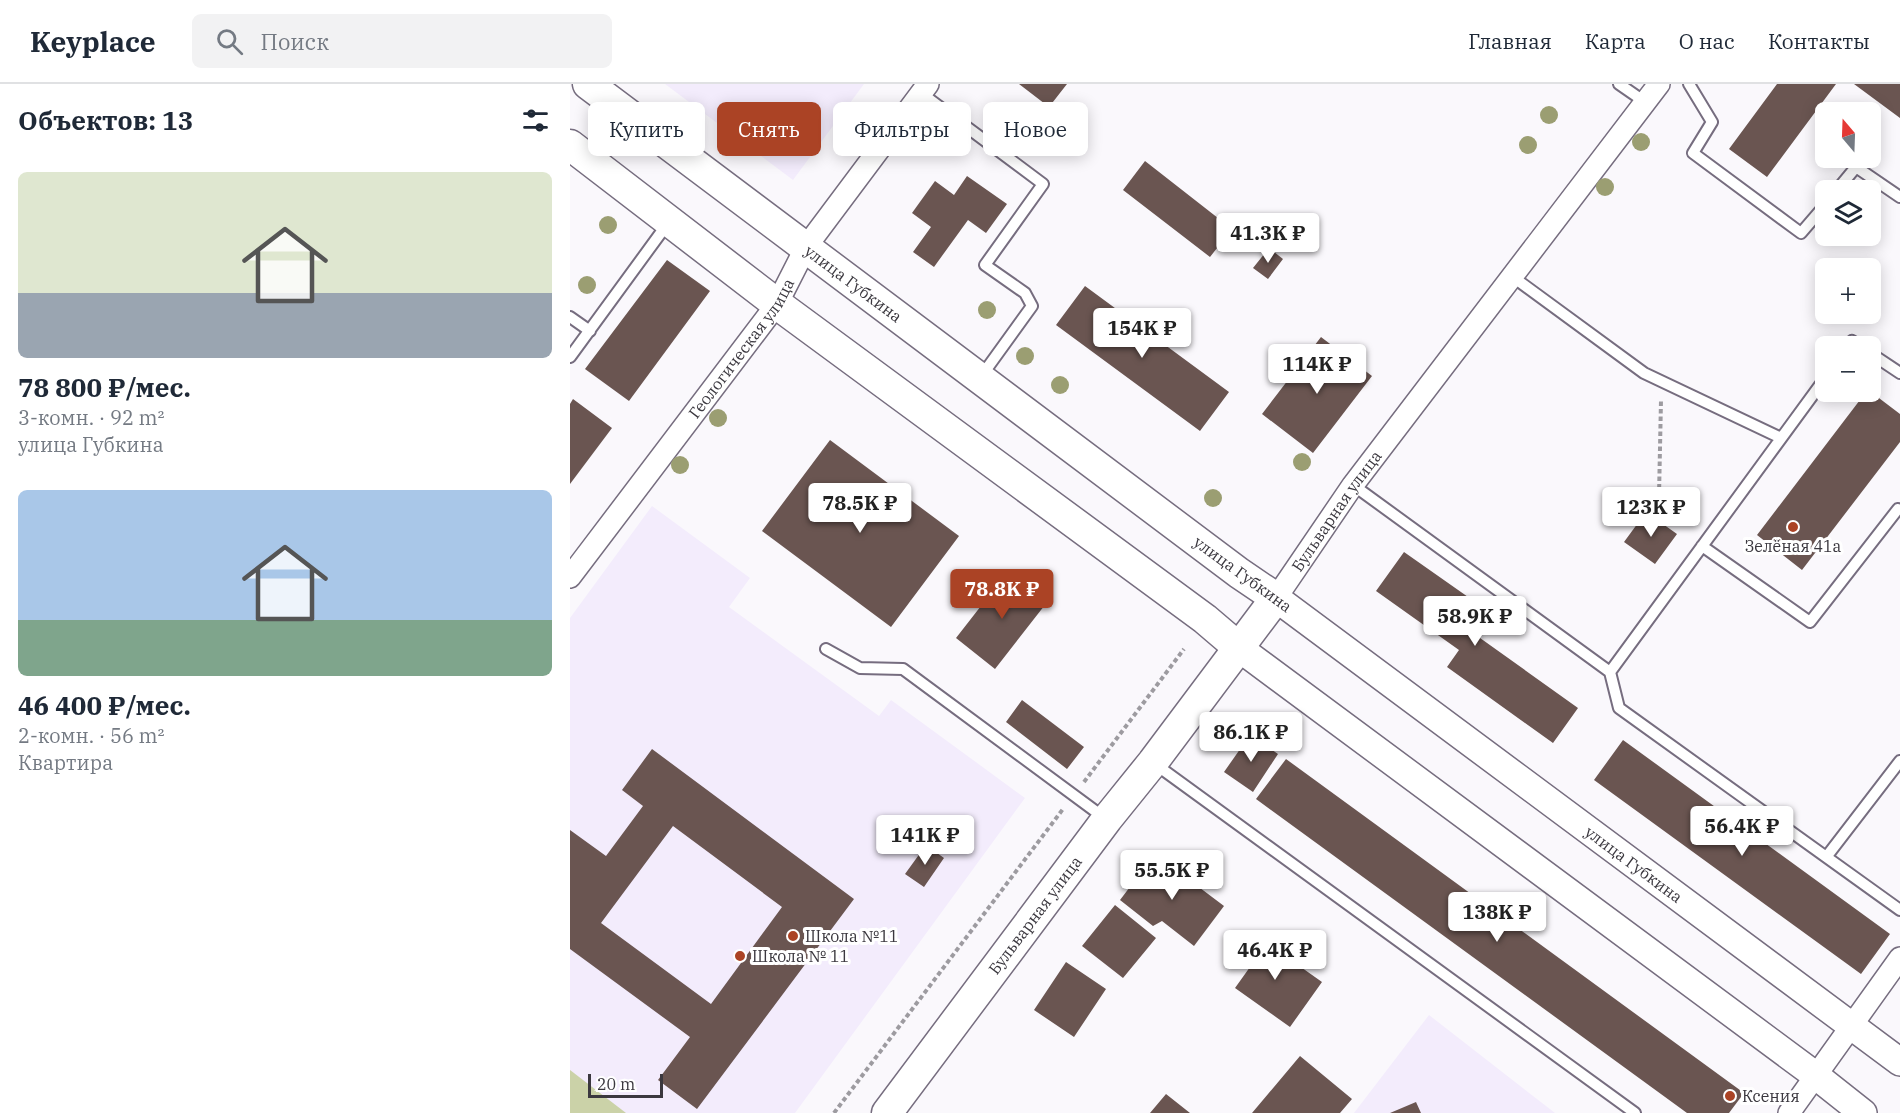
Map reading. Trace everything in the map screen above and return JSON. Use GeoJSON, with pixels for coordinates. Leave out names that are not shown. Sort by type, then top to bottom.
{"type":"FeatureCollection","features":[{"type":"Feature","properties":{"kind":"main road","name":"улица Губкина"},"geometry":{"type":"LineString","coordinates":[[588,84],[1239,573],[1276,598]]}},
{"type":"Feature","properties":{"kind":"main road"},"geometry":{"type":"LineString","coordinates":[[570,145],[777,304],[1196,612],[1239,648]]}},
{"type":"Feature","properties":{"kind":"main road","name":"Бульварная улица"},"geometry":{"type":"LineString","coordinates":[[886,1113],[1276,598]]}},
{"type":"Feature","properties":{"kind":"street","name":"Бульварная улица"},"geometry":{"type":"LineString","coordinates":[[1276,598],[1353,485],[1659,84]]}},
{"type":"Feature","properties":{"kind":"street","name":"Геологическая улица"},"geometry":{"type":"LineString","coordinates":[[570,577],[777,304],[806,247],[924,88]]}},
{"type":"Feature","properties":{"kind":"street","name":"улица Губкина"},"geometry":{"type":"LineString","coordinates":[[1276,598],[1900,1062]]}},
{"type":"Feature","properties":{"kind":"street"},"geometry":{"type":"LineString","coordinates":[[1239,648],[1863,1113]]}},
{"type":"Feature","properties":{"kind":"street"},"geometry":{"type":"LineString","coordinates":[[1789,1113],[1900,958]]}},
{"type":"Feature","properties":{"kind":"lane"},"geometry":{"type":"LineString","coordinates":[[1619,84],[1645,102]]}},
{"type":"Feature","properties":{"kind":"lane"},"geometry":{"type":"LineString","coordinates":[[1689,84],[1713,123],[1693,153],[1801,233],[1815,217]]}},
{"type":"Feature","properties":{"kind":"lane"},"geometry":{"type":"LineString","coordinates":[[924,88],[1042,184],[985,265],[1025,293],[1032,306],[995,354],[980,378]]}},
{"type":"Feature","properties":{"kind":"lane"},"geometry":{"type":"LineString","coordinates":[[1845,180],[1856,167],[1875,180]]}},
{"type":"Feature","properties":{"kind":"lane"},"geometry":{"type":"LineString","coordinates":[[1881,184],[1900,197]]}},
{"type":"Feature","properties":{"kind":"lane"},"geometry":{"type":"LineString","coordinates":[[570,357],[670,220]]}},
{"type":"Feature","properties":{"kind":"lane"},"geometry":{"type":"LineString","coordinates":[[1513,277],[1644,373],[1781,438]]}},
{"type":"Feature","properties":{"kind":"lane"},"geometry":{"type":"LineString","coordinates":[[570,317],[590,331]]}},
{"type":"Feature","properties":{"kind":"lane"},"geometry":{"type":"LineString","coordinates":[[1881,360],[1900,373]]}},
{"type":"Feature","properties":{"kind":"lane"},"geometry":{"type":"LineString","coordinates":[[1610,672],[1815,392]]}},
{"type":"Feature","properties":{"kind":"lane"},"geometry":{"type":"LineString","coordinates":[[1353,485],[1610,672],[1619,708],[1900,910]]}},
{"type":"Feature","properties":{"kind":"lane"},"geometry":{"type":"LineString","coordinates":[[1702,546],[1810,622],[1900,508]]}},
{"type":"Feature","properties":{"kind":"lane"},"geometry":{"type":"LineString","coordinates":[[826,649],[860,668],[903,669],[1107,819]]}},
{"type":"Feature","properties":{"kind":"lane"},"geometry":{"type":"LineString","coordinates":[[1827,856],[1900,761]]}},
{"type":"Feature","properties":{"kind":"lane"},"geometry":{"type":"LineString","coordinates":[[1153,762],[1635,1113]]}},
{"type":"Feature","properties":{"kind":"path"},"geometry":{"type":"LineString","coordinates":[[1659,496],[1661,381]]}},
{"type":"Feature","properties":{"kind":"path"},"geometry":{"type":"LineString","coordinates":[[834,1113],[1184,649]]}},
{"type":"Feature","properties":{"kind":"shaded area"},"geometry":{"type":"Polygon","coordinates":[[[665,84],[864,84],[851,102],[833,102],[833,126],[821,142],[821,102],[717,102],[717,123],[705,114],[705,102],[689,102],[665,84]]]}},
{"type":"Feature","properties":{"kind":"shaded area"},"geometry":{"type":"Polygon","coordinates":[[[761,156],[811,156],[793,180],[761,156]]]}},
{"type":"Feature","properties":{"kind":"shaded area","name":"Школа № 11"},"geometry":{"type":"Polygon","coordinates":[[[652,506],[750,578],[729,607],[879,716],[891,700],[1025,798],[795,1113],[570,1113],[570,618],[652,506]]]}},
{"type":"Feature","properties":{"kind":"shaded area"},"geometry":{"type":"Polygon","coordinates":[[[1429,1015],[1555,1113],[1354,1113],[1429,1015]]]}},
{"type":"Feature","properties":{"kind":"green space"},"geometry":{"type":"Polygon","coordinates":[[[570,1070],[626,1113],[570,1113],[570,1070]]]}},
{"type":"Feature","properties":{"kind":"building"},"geometry":{"type":"Polygon","coordinates":[[[1019,84],[1067,84],[1053,102],[1042,102],[1019,84]]]}},
{"type":"Feature","properties":{"kind":"building"},"geometry":{"type":"Polygon","coordinates":[[[1777,84],[1836,84],[1823,102],[1815,102],[1815,112],[1767,177],[1729,149],[1777,84]]]}},
{"type":"Feature","properties":{"kind":"building"},"geometry":{"type":"Polygon","coordinates":[[[1854,84],[1900,84],[1900,118],[1854,84]]]}},
{"type":"Feature","properties":{"kind":"building"},"geometry":{"type":"Polygon","coordinates":[[[1145,161],[1232,229],[1210,257],[1123,190],[1145,161]]]}},
{"type":"Feature","properties":{"kind":"building"},"geometry":{"type":"Polygon","coordinates":[[[967,176],[1007,204],[986,233],[968,220],[934,267],[913,252],[931,227],[912,213],[935,181],[954,195],[967,176]]]}},
{"type":"Feature","properties":{"kind":"building"},"geometry":{"type":"Polygon","coordinates":[[[1269,248],[1283,259],[1268,279],[1253,268],[1269,248]]]}},
{"type":"Feature","properties":{"kind":"building"},"geometry":{"type":"Polygon","coordinates":[[[667,260],[710,291],[629,401],[585,369],[667,260]]]}},
{"type":"Feature","properties":{"kind":"building"},"geometry":{"type":"Polygon","coordinates":[[[1085,286],[1229,392],[1200,431],[1056,325],[1085,286]]]}},
{"type":"Feature","properties":{"kind":"building"},"geometry":{"type":"Polygon","coordinates":[[[1321,337],[1372,376],[1313,453],[1262,414],[1321,337]]]}},
{"type":"Feature","properties":{"kind":"building"},"geometry":{"type":"Polygon","coordinates":[[[573,399],[612,428],[570,484],[570,404],[573,399]]]}},
{"type":"Feature","properties":{"kind":"building"},"geometry":{"type":"Polygon","coordinates":[[[1881,400],[1900,414],[1900,442],[1802,570],[1757,535],[1858,402],[1881,402],[1881,400]]]}},
{"type":"Feature","properties":{"kind":"building"},"geometry":{"type":"Polygon","coordinates":[[[830,440],[959,536],[891,627],[762,531],[830,440]]]}},
{"type":"Feature","properties":{"kind":"building"},"geometry":{"type":"Polygon","coordinates":[[[1646,512],[1677,534],[1655,564],[1624,542],[1646,512]]]}},
{"type":"Feature","properties":{"kind":"building"},"geometry":{"type":"Polygon","coordinates":[[[1404,552],[1488,611],[1473,633],[1578,708],[1553,743],[1447,667],[1459,650],[1376,591],[1404,552]]]}},
{"type":"Feature","properties":{"kind":"building"},"geometry":{"type":"Polygon","coordinates":[[[1009,570],[1048,601],[995,669],[956,638],[1009,570]]]}},
{"type":"Feature","properties":{"kind":"building"},"geometry":{"type":"Polygon","coordinates":[[[1022,700],[1084,747],[1067,769],[1006,722],[1022,700]]]}},
{"type":"Feature","properties":{"kind":"building"},"geometry":{"type":"Polygon","coordinates":[[[1250,735],[1278,754],[1253,792],[1224,772],[1250,735]]]}},
{"type":"Feature","properties":{"kind":"building"},"geometry":{"type":"Polygon","coordinates":[[[1623,740],[1890,934],[1861,974],[1594,780],[1623,740]]]}},
{"type":"Feature","properties":{"kind":"building","name":"Школа №11"},"geometry":{"type":"Polygon","coordinates":[[[652,749],[854,899],[697,1109],[658,1080],[690,1037],[570,949],[570,830],[606,856],[643,806],[622,790],[652,749]],[[673,826],[601,923],[711,1004],[782,907],[673,826]]]}},
{"type":"Feature","properties":{"kind":"building"},"geometry":{"type":"Polygon","coordinates":[[[1286,759],[1744,1093],[1729,1113],[1687,1113],[1256,799],[1286,759]]]}},
{"type":"Feature","properties":{"kind":"building"},"geometry":{"type":"Polygon","coordinates":[[[926,845],[944,858],[924,887],[905,874],[926,845]]]}},
{"type":"Feature","properties":{"kind":"building"},"geometry":{"type":"Polygon","coordinates":[[[1155,854],[1224,906],[1194,946],[1162,921],[1153,926],[1120,900],[1155,854]]]}},
{"type":"Feature","properties":{"kind":"building"},"geometry":{"type":"Polygon","coordinates":[[[1115,905],[1156,938],[1123,978],[1082,946],[1115,905]]]}},
{"type":"Feature","properties":{"kind":"building"},"geometry":{"type":"Polygon","coordinates":[[[1254,934],[1322,982],[1290,1027],[1235,988],[1250,967],[1236,958],[1254,934]]]}},
{"type":"Feature","properties":{"kind":"building"},"geometry":{"type":"Polygon","coordinates":[[[1066,962],[1106,989],[1074,1037],[1034,1010],[1066,962]]]}},
{"type":"Feature","properties":{"kind":"building"},"geometry":{"type":"Polygon","coordinates":[[[1300,1056],[1352,1099],[1340,1113],[1252,1113],[1300,1056]]]}},
{"type":"Feature","properties":{"kind":"building"},"geometry":{"type":"Polygon","coordinates":[[[1166,1094],[1190,1113],[1150,1113],[1166,1094]]]}},
{"type":"Feature","properties":{"kind":"building"},"geometry":{"type":"Polygon","coordinates":[[[1416,1102],[1421,1113],[1390,1113],[1416,1102]]]}},
{"type":"Feature","properties":{"kind":"place","name":"Зелёная 41а"},"geometry":{"type":"Point","coordinates":[1793,527]}},
{"type":"Feature","properties":{"kind":"place","name":"Школа №11"},"geometry":{"type":"Point","coordinates":[793,936]}},
{"type":"Feature","properties":{"kind":"place","name":"Школа № 11"},"geometry":{"type":"Point","coordinates":[740,956]}},
{"type":"Feature","properties":{"kind":"place","name":"Ксения"},"geometry":{"type":"Point","coordinates":[1730,1096]}}]}
